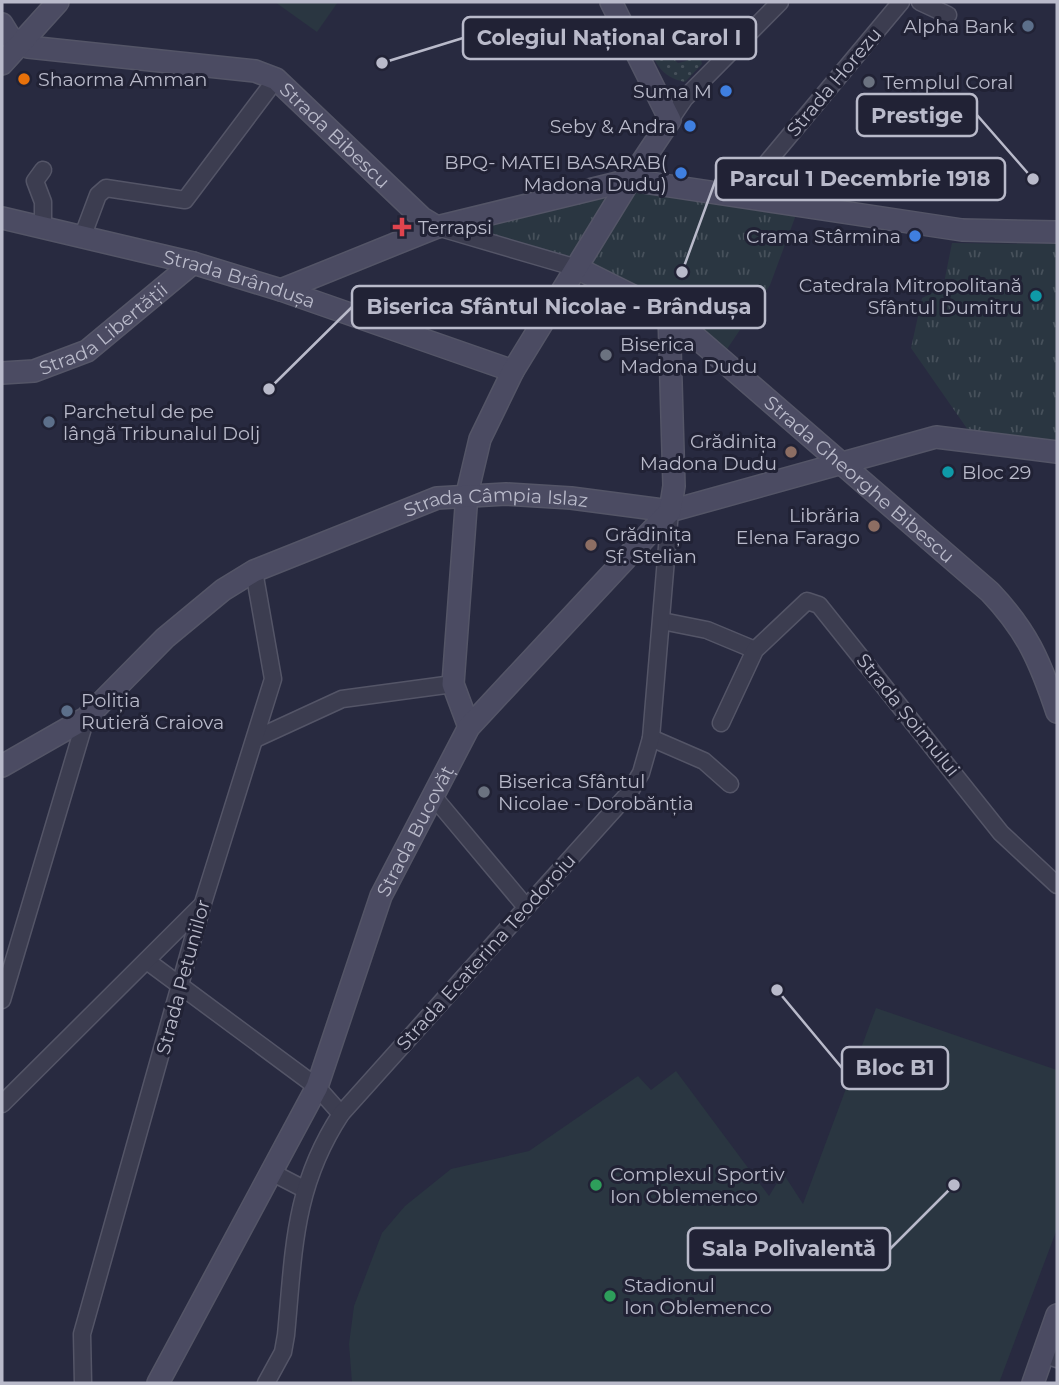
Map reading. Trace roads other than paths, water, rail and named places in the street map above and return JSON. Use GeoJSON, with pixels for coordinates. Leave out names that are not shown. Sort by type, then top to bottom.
{"type":"FeatureCollection","features":[{"type":"Feature","properties":{"kind":"street"},"geometry":{"type":"LineString","coordinates":[[2,64],[58,2]]}},
{"type":"Feature","properties":{"kind":"street"},"geometry":{"type":"LineString","coordinates":[[611,2],[670,120]]}},
{"type":"Feature","properties":{"kind":"street"},"geometry":{"type":"LineString","coordinates":[[469,727],[453,684],[467,494],[481,439],[513,371],[630,180],[685,98],[780,2]]}},
{"type":"Feature","properties":{"kind":"street","name":"Strada Horezu"},"geometry":{"type":"LineString","coordinates":[[740,195],[901,2]]}},
{"type":"Feature","properties":{"kind":"street"},"geometry":{"type":"LineString","coordinates":[[920,2],[948,15]]}},
{"type":"Feature","properties":{"kind":"street"},"geometry":{"type":"LineString","coordinates":[[2,24],[20,44]]}},
{"type":"Feature","properties":{"kind":"street","name":"Strada Bibescu"},"geometry":{"type":"LineString","coordinates":[[20,44],[255,71],[276,79],[422,218],[437,227],[577,268]]}},
{"type":"Feature","properties":{"kind":"street"},"geometry":{"type":"LineString","coordinates":[[83,235],[98,195],[106,188],[185,200],[276,79]]}},
{"type":"Feature","properties":{"kind":"street"},"geometry":{"type":"LineString","coordinates":[[43,170],[35,181],[43,202],[43,227]]}},
{"type":"Feature","properties":{"kind":"street"},"geometry":{"type":"LineString","coordinates":[[281,290],[437,227],[630,180],[962,230],[1057,232]]}},
{"type":"Feature","properties":{"kind":"street","name":"Strada Brândușa"},"geometry":{"type":"LineString","coordinates":[[2,218],[193,263],[281,290],[513,371]]}},
{"type":"Feature","properties":{"kind":"street","name":"Strada Libertății"},"geometry":{"type":"LineString","coordinates":[[2,373],[34,371],[87,351],[193,263]]}},
{"type":"Feature","properties":{"kind":"street","name":"Strada Gheorghe Bibescu"},"geometry":{"type":"LineString","coordinates":[[577,268],[669,314],[990,592],[1018,622],[1034,652],[1057,712]]}},
{"type":"Feature","properties":{"kind":"street"},"geometry":{"type":"LineString","coordinates":[[669,314],[674,486],[670,511]]}},
{"type":"Feature","properties":{"kind":"street","name":"Strada Câmpia Islaz"},"geometry":{"type":"LineString","coordinates":[[2,766],[86,718],[165,638],[223,590],[254,572],[437,498],[467,494],[571,498],[670,511],[846,465],[936,437],[1057,452]]}},
{"type":"Feature","properties":{"kind":"street","name":"Strada Ecaterina Teodoroiu"},"geometry":{"type":"LineString","coordinates":[[266,1383],[283,1352],[298,1212],[304,1189],[326,1137],[341,1114],[629,793],[641,773],[651,738],[670,511]]}},
{"type":"Feature","properties":{"kind":"street","name":"Strada Bucovăț"},"geometry":{"type":"LineString","coordinates":[[158,1383],[317,1087],[381,896],[469,727],[670,511]]}},
{"type":"Feature","properties":{"kind":"street","name":"Strada Petuniilor"},"geometry":{"type":"LineString","coordinates":[[83,1383],[82,1334],[203,903],[273,679],[254,572]]}},
{"type":"Feature","properties":{"kind":"street","name":"Strada Șoimului"},"geometry":{"type":"LineString","coordinates":[[721,723],[755,650],[807,601],[819,605],[1001,833],[1057,885]]}},
{"type":"Feature","properties":{"kind":"street"},"geometry":{"type":"LineString","coordinates":[[662,621],[706,630],[755,650]]}},
{"type":"Feature","properties":{"kind":"street"},"geometry":{"type":"LineString","coordinates":[[255,739],[342,699],[453,684]]}},
{"type":"Feature","properties":{"kind":"street"},"geometry":{"type":"LineString","coordinates":[[2,1000],[86,718]]}},
{"type":"Feature","properties":{"kind":"street"},"geometry":{"type":"LineString","coordinates":[[651,738],[704,761],[730,784]]}},
{"type":"Feature","properties":{"kind":"street"},"geometry":{"type":"LineString","coordinates":[[433,796],[526,907]]}},
{"type":"Feature","properties":{"kind":"street"},"geometry":{"type":"LineString","coordinates":[[2,1104],[203,903]]}},
{"type":"Feature","properties":{"kind":"street"},"geometry":{"type":"LineString","coordinates":[[147,961],[182,984],[317,1087],[341,1114]]}},
{"type":"Feature","properties":{"kind":"street"},"geometry":{"type":"LineString","coordinates":[[271,1172],[304,1189]]}},
{"type":"Feature","properties":{"kind":"street"},"geometry":{"type":"LineString","coordinates":[[1032,1383],[1050,1357],[1057,1315]]}},
{"type":"Feature","properties":{"kind":"place","name":"Alpha Bank"},"geometry":{"type":"Point","coordinates":[1028,26]}},
{"type":"Feature","properties":{"kind":"place","name":"Colegiul Național Carol I"},"geometry":{"type":"Point","coordinates":[382,63]}},
{"type":"Feature","properties":{"kind":"place","name":"Shaorma Amman"},"geometry":{"type":"Point","coordinates":[24,79]}},
{"type":"Feature","properties":{"kind":"place","name":"Templul Coral"},"geometry":{"type":"Point","coordinates":[869,82]}},
{"type":"Feature","properties":{"kind":"place","name":"Suma M"},"geometry":{"type":"Point","coordinates":[726,91]}},
{"type":"Feature","properties":{"kind":"place","name":"Seby & Andra"},"geometry":{"type":"Point","coordinates":[690,126]}},
{"type":"Feature","properties":{"kind":"place","name":"BPQ- MATEI BASARAB( Madona Dudu)"},"geometry":{"type":"Point","coordinates":[681,173]}},
{"type":"Feature","properties":{"kind":"place","name":"Prestige"},"geometry":{"type":"Point","coordinates":[1033,179]}},
{"type":"Feature","properties":{"kind":"place","name":"Terrapsi"},"geometry":{"type":"Point","coordinates":[402,227]}},
{"type":"Feature","properties":{"kind":"place","name":"Crama Stârmina"},"geometry":{"type":"Point","coordinates":[915,236]}},
{"type":"Feature","properties":{"kind":"place","name":"Parcul 1 Decembrie 1918"},"geometry":{"type":"Point","coordinates":[682,272]}},
{"type":"Feature","properties":{"kind":"place","name":"Catedrala Mitropolitană Sfântul Dumitru"},"geometry":{"type":"Point","coordinates":[1036,296]}},
{"type":"Feature","properties":{"kind":"place","name":"Biserica Madona Dudu"},"geometry":{"type":"Point","coordinates":[606,355]}},
{"type":"Feature","properties":{"kind":"place","name":"Biserica Sfântul Nicolae - Brândușa"},"geometry":{"type":"Point","coordinates":[269,389]}},
{"type":"Feature","properties":{"kind":"place","name":"Parchetul de pe lângă Tribunalul Dolj"},"geometry":{"type":"Point","coordinates":[49,422]}},
{"type":"Feature","properties":{"kind":"place","name":"Grădinița Madona Dudu"},"geometry":{"type":"Point","coordinates":[791,452]}},
{"type":"Feature","properties":{"kind":"place","name":"Bloc 29"},"geometry":{"type":"Point","coordinates":[948,472]}},
{"type":"Feature","properties":{"kind":"place","name":"Librăria Elena Farago"},"geometry":{"type":"Point","coordinates":[874,526]}},
{"type":"Feature","properties":{"kind":"place","name":"Grădinița Sf. Stelian"},"geometry":{"type":"Point","coordinates":[591,545]}},
{"type":"Feature","properties":{"kind":"place","name":"Poliția Rutieră Craiova"},"geometry":{"type":"Point","coordinates":[67,711]}},
{"type":"Feature","properties":{"kind":"place","name":"Biserica Sfântul Nicolae - Dorobănția"},"geometry":{"type":"Point","coordinates":[484,792]}},
{"type":"Feature","properties":{"kind":"place","name":"Bloc B1"},"geometry":{"type":"Point","coordinates":[777,990]}},
{"type":"Feature","properties":{"kind":"place","name":"Complexul Sportiv Ion Oblemenco"},"geometry":{"type":"Point","coordinates":[596,1185]}},
{"type":"Feature","properties":{"kind":"place","name":"Sala Polivalentă"},"geometry":{"type":"Point","coordinates":[954,1185]}},
{"type":"Feature","properties":{"kind":"place","name":"Stadionul Ion Oblemenco"},"geometry":{"type":"Point","coordinates":[610,1296]}}]}
